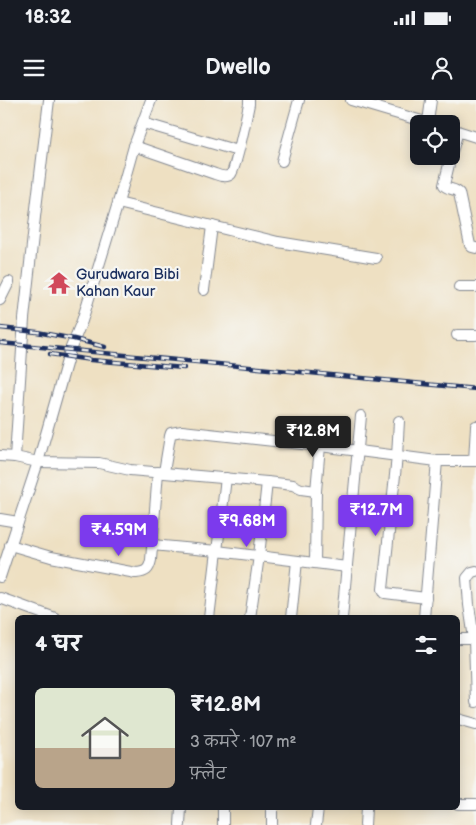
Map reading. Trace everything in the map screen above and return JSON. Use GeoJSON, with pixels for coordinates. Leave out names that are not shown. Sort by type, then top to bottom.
{"type":"FeatureCollection","features":[{"type":"Feature","properties":{"kind":"street"},"geometry":{"type":"LineString","coordinates":[[14,457],[24,319],[49,100]]}},
{"type":"Feature","properties":{"kind":"street"},"geometry":{"type":"LineString","coordinates":[[35,461],[55,381],[76,323],[145,100]]}},
{"type":"Feature","properties":{"kind":"street"},"geometry":{"type":"LineString","coordinates":[[0,560],[35,461],[70,350],[82,321],[134,146],[151,100]]}},
{"type":"Feature","properties":{"kind":"street"},"geometry":{"type":"LineString","coordinates":[[134,146],[215,174],[228,176],[232,172],[238,151],[250,104],[249,100]]}},
{"type":"Feature","properties":{"kind":"street"},"geometry":{"type":"LineString","coordinates":[[282,161],[299,100]]}},
{"type":"Feature","properties":{"kind":"street"},"geometry":{"type":"LineString","coordinates":[[351,100],[410,117]]}},
{"type":"Feature","properties":{"kind":"street"},"geometry":{"type":"LineString","coordinates":[[430,115],[431,100]]}},
{"type":"Feature","properties":{"kind":"street"},"geometry":{"type":"LineString","coordinates":[[143,123],[238,151]]}},
{"type":"Feature","properties":{"kind":"street"},"geometry":{"type":"LineString","coordinates":[[460,132],[476,137]]}},
{"type":"Feature","properties":{"kind":"street"},"geometry":{"type":"LineString","coordinates":[[449,165],[444,185],[445,187],[457,190],[459,193],[470,244],[476,248]]}},
{"type":"Feature","properties":{"kind":"street"},"geometry":{"type":"LineString","coordinates":[[118,203],[278,242],[376,258]]}},
{"type":"Feature","properties":{"kind":"street"},"geometry":{"type":"LineString","coordinates":[[204,290],[212,226]]}},
{"type":"Feature","properties":{"kind":"street"},"geometry":{"type":"LineString","coordinates":[[0,300],[9,282]]}},
{"type":"Feature","properties":{"kind":"street"},"geometry":{"type":"LineString","coordinates":[[459,287],[476,287]]}},
{"type":"Feature","properties":{"kind":"street"},"geometry":{"type":"LineString","coordinates":[[458,335],[476,335]]}},
{"type":"Feature","properties":{"kind":"street"},"geometry":{"type":"LineString","coordinates":[[342,615],[361,416]]}},
{"type":"Feature","properties":{"kind":"street"},"geometry":{"type":"LineString","coordinates":[[399,421],[384,591],[387,594],[426,598]]}},
{"type":"Feature","properties":{"kind":"street"},"geometry":{"type":"LineString","coordinates":[[10,545],[51,557],[136,573],[143,572],[149,566],[161,472],[171,433],[182,432],[320,446],[437,461],[475,461],[476,426]]}},
{"type":"Feature","properties":{"kind":"street"},"geometry":{"type":"LineString","coordinates":[[315,563],[316,491],[320,446]]}},
{"type":"Feature","properties":{"kind":"street"},"geometry":{"type":"LineString","coordinates":[[0,456],[35,461],[91,462],[130,470],[267,482],[292,485],[301,489],[316,491]]}},
{"type":"Feature","properties":{"kind":"street"},"geometry":{"type":"LineString","coordinates":[[424,615],[437,461]]}},
{"type":"Feature","properties":{"kind":"street"},"geometry":{"type":"LineString","coordinates":[[209,615],[226,478]]}},
{"type":"Feature","properties":{"kind":"street"},"geometry":{"type":"LineString","coordinates":[[250,615],[267,482]]}},
{"type":"Feature","properties":{"kind":"street"},"geometry":{"type":"LineString","coordinates":[[0,519],[15,521]]}},
{"type":"Feature","properties":{"kind":"street"},"geometry":{"type":"LineString","coordinates":[[0,577],[15,521]]}},
{"type":"Feature","properties":{"kind":"street"},"geometry":{"type":"LineString","coordinates":[[152,545],[347,567]]}},
{"type":"Feature","properties":{"kind":"street"},"geometry":{"type":"LineString","coordinates":[[291,615],[297,561]]}},
{"type":"Feature","properties":{"kind":"street"},"geometry":{"type":"LineString","coordinates":[[476,571],[472,572],[467,578],[469,605],[475,639],[476,702]]}},
{"type":"Feature","properties":{"kind":"street"},"geometry":{"type":"LineString","coordinates":[[0,598],[47,615]]}},
{"type":"Feature","properties":{"kind":"street"},"geometry":{"type":"LineString","coordinates":[[460,639],[475,639]]}},
{"type":"Feature","properties":{"kind":"street"},"geometry":{"type":"LineString","coordinates":[[460,720],[476,724]]}},
{"type":"Feature","properties":{"kind":"street"},"geometry":{"type":"LineString","coordinates":[[460,804],[476,804]]}},
{"type":"Feature","properties":{"kind":"street"},"geometry":{"type":"LineString","coordinates":[[180,825],[181,810]]}},
{"type":"Feature","properties":{"kind":"street"},"geometry":{"type":"LineString","coordinates":[[223,810],[223,825]]}},
{"type":"Feature","properties":{"kind":"street"},"geometry":{"type":"LineString","coordinates":[[272,810],[272,825]]}},
{"type":"Feature","properties":{"kind":"street"},"geometry":{"type":"LineString","coordinates":[[316,825],[318,810]]}},
{"type":"Feature","properties":{"kind":"street"},"geometry":{"type":"LineString","coordinates":[[364,825],[366,810]]}},
{"type":"Feature","properties":{"kind":"railway"},"geometry":{"type":"LineString","coordinates":[[0,328],[37,332],[105,347]]}},
{"type":"Feature","properties":{"kind":"railway"},"geometry":{"type":"LineString","coordinates":[[0,343],[476,389]]}},
{"type":"Feature","properties":{"kind":"railway"},"geometry":{"type":"LineString","coordinates":[[50,354],[91,360],[184,368]]}},
{"type":"Feature","properties":{"kind":"place","name":"Gurudwara Bibi Kahan Kaur"},"geometry":{"type":"Point","coordinates":[59,283]}}]}
